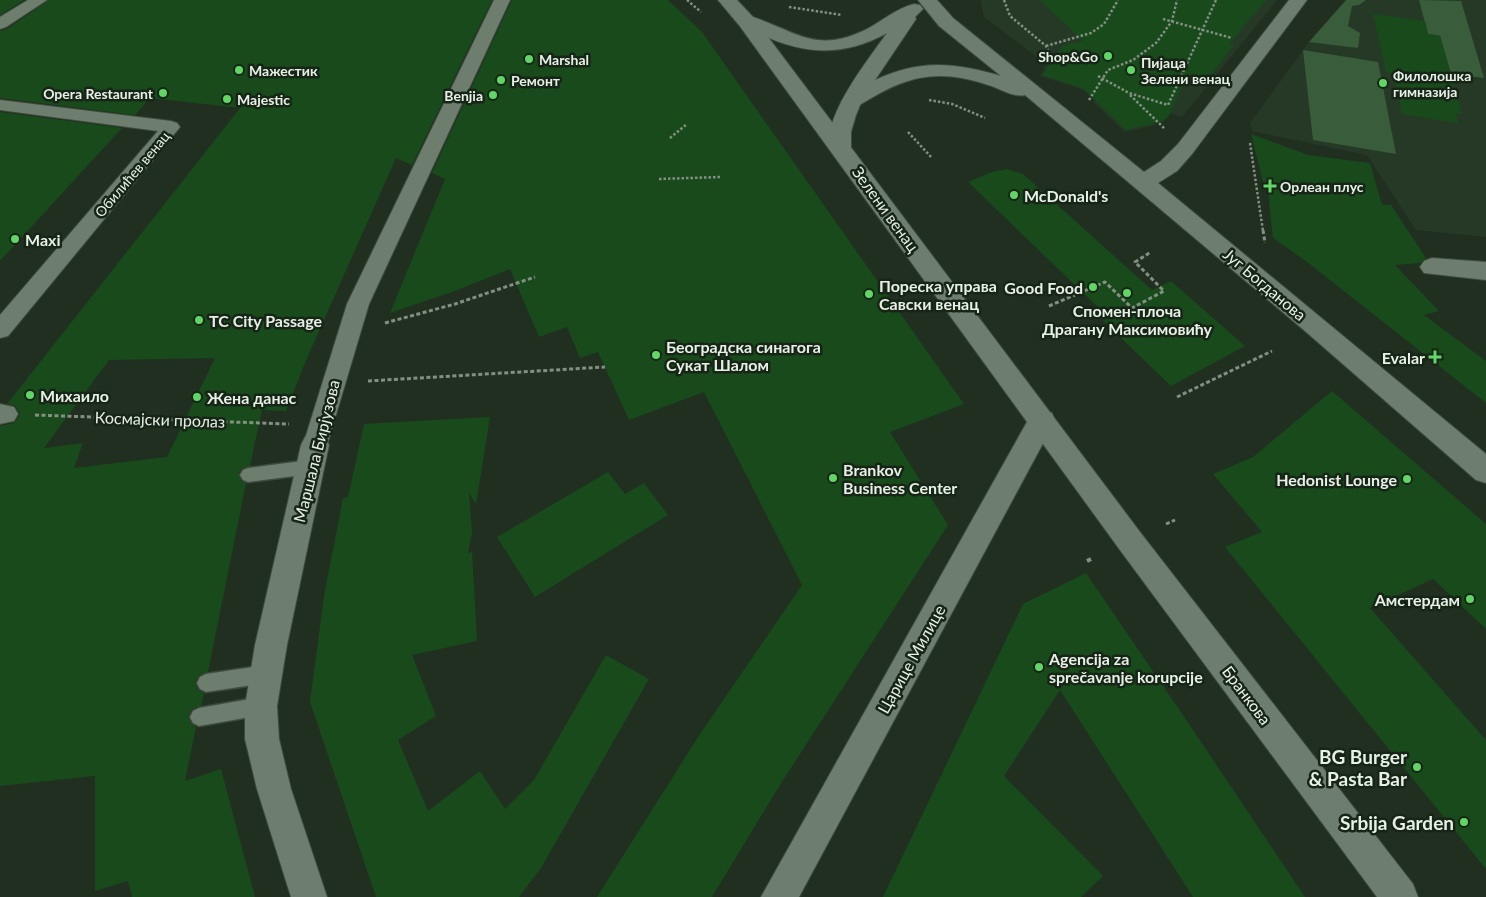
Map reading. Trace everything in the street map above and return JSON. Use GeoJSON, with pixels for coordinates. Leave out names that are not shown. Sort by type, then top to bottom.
{"type":"FeatureCollection","features":[{"type":"Feature","properties":{"kind":"street"},"geometry":{"type":"LineString","coordinates":[[1,22],[39,0]]}},
{"type":"Feature","properties":{"kind":"street","name":"Маршала Бирјузова"},"geometry":{"type":"LineString","coordinates":[[309,897],[274,789],[262,738],[260,706],[271,645],[315,446],[332,383],[358,304],[502,0]]}},
{"type":"Feature","properties":{"kind":"street"},"geometry":{"type":"LineString","coordinates":[[1143,183],[1169,166],[1185,149],[1298,0]]}},
{"type":"Feature","properties":{"kind":"street"},"geometry":{"type":"LineString","coordinates":[[737,9],[790,41],[816,46],[848,44],[872,36],[920,3]]}},
{"type":"Feature","properties":{"kind":"street"},"geometry":{"type":"LineString","coordinates":[[840,148],[840,133],[851,102],[920,3]]}},
{"type":"Feature","properties":{"kind":"street","name":"Југ Богданова"},"geometry":{"type":"LineString","coordinates":[[920,3],[1042,99],[1486,471]]}},
{"type":"Feature","properties":{"kind":"street","name":"Зелени венац"},"geometry":{"type":"LineString","coordinates":[[737,9],[1042,421]]}},
{"type":"Feature","properties":{"kind":"street","name":"Југ Богданова"},"geometry":{"type":"LineString","coordinates":[[851,102],[889,78],[930,68],[974,74],[1042,99]]}},
{"type":"Feature","properties":{"kind":"street","name":"Обилићев венац"},"geometry":{"type":"LineString","coordinates":[[0,105],[172,127],[0,330]]}},
{"type":"Feature","properties":{"kind":"street"},"geometry":{"type":"LineString","coordinates":[[1432,267],[1486,271]]}},
{"type":"Feature","properties":{"kind":"street","name":"Царице Милице"},"geometry":{"type":"LineString","coordinates":[[779,897],[1042,421]]}},
{"type":"Feature","properties":{"kind":"street","name":"Бранкова"},"geometry":{"type":"LineString","coordinates":[[1042,421],[1400,897]]}},
{"type":"Feature","properties":{"kind":"lane"},"geometry":{"type":"LineString","coordinates":[[248,475],[315,446]]}},
{"type":"Feature","properties":{"kind":"lane"},"geometry":{"type":"LineString","coordinates":[[206,683],[267,674]]}},
{"type":"Feature","properties":{"kind":"lane"},"geometry":{"type":"LineString","coordinates":[[198,717],[260,706]]}},
{"type":"Feature","properties":{"kind":"path"},"geometry":{"type":"LineString","coordinates":[[1004,0],[1010,16],[1046,46],[1053,58]]}},
{"type":"Feature","properties":{"kind":"path"},"geometry":{"type":"LineString","coordinates":[[1046,46],[1090,33],[1104,24],[1118,0]]}},
{"type":"Feature","properties":{"kind":"path"},"geometry":{"type":"LineString","coordinates":[[1089,100],[1108,70],[1145,53],[1172,21],[1178,0]]}},
{"type":"Feature","properties":{"kind":"path"},"geometry":{"type":"LineString","coordinates":[[1098,76],[1129,93],[1168,105],[1216,0]]}},
{"type":"Feature","properties":{"kind":"path"},"geometry":{"type":"LineString","coordinates":[[1115,5],[1121,7]]}},
{"type":"Feature","properties":{"kind":"path"},"geometry":{"type":"LineString","coordinates":[[798,8],[812,10]]}},
{"type":"Feature","properties":{"kind":"path"},"geometry":{"type":"LineString","coordinates":[[1163,19],[1229,37]]}},
{"type":"Feature","properties":{"kind":"path"},"geometry":{"type":"LineString","coordinates":[[1129,93],[1185,149]]}},
{"type":"Feature","properties":{"kind":"path"},"geometry":{"type":"LineString","coordinates":[[924,101],[952,104],[985,118]]}},
{"type":"Feature","properties":{"kind":"path"},"geometry":{"type":"LineString","coordinates":[[670,138],[687,124]]}},
{"type":"Feature","properties":{"kind":"path"},"geometry":{"type":"LineString","coordinates":[[908,132],[932,158]]}},
{"type":"Feature","properties":{"kind":"path"},"geometry":{"type":"LineString","coordinates":[[1250,143],[1265,246]]}},
{"type":"Feature","properties":{"kind":"path"},"geometry":{"type":"LineString","coordinates":[[659,179],[720,177]]}},
{"type":"Feature","properties":{"kind":"path"},"geometry":{"type":"LineString","coordinates":[[1049,306],[1105,282],[1132,308],[1164,291],[1135,262],[1151,252]]}},
{"type":"Feature","properties":{"kind":"path"},"geometry":{"type":"LineString","coordinates":[[387,323],[455,304],[535,277]]}},
{"type":"Feature","properties":{"kind":"path"},"geometry":{"type":"LineString","coordinates":[[1177,397],[1272,351]]}},
{"type":"Feature","properties":{"kind":"path"},"geometry":{"type":"LineString","coordinates":[[332,383],[605,367]]}},
{"type":"Feature","properties":{"kind":"path","name":"Космајски пролаз"},"geometry":{"type":"LineString","coordinates":[[3,414],[315,446]]}},
{"type":"Feature","properties":{"kind":"path"},"geometry":{"type":"LineString","coordinates":[[1166,524],[1175,520]]}},
{"type":"Feature","properties":{"kind":"path"},"geometry":{"type":"LineString","coordinates":[[1087,561],[1093,558]]}},
{"type":"Feature","properties":{"kind":"shaded area","name":"Пијаца Зелени венац"},"geometry":{"type":"Polygon","coordinates":[[[981,0],[1277,0],[1182,117],[1134,102],[1156,125],[1125,132],[1093,102],[1103,90],[1090,92],[1040,76],[1046,64],[984,17],[981,0]]]}},
{"type":"Feature","properties":{"kind":"shaded area","name":"Филолошка гимназија"},"geometry":{"type":"Polygon","coordinates":[[[1346,0],[1486,0],[1486,237],[1416,230],[1367,155],[1252,131],[1250,123],[1309,42],[1346,0]]]}},
{"type":"Feature","properties":{"kind":"shaded area"},"geometry":{"type":"Polygon","coordinates":[[[1346,0],[1366,0],[1359,5],[1352,6],[1348,26],[1360,33],[1358,48],[1309,42],[1346,0]]]}},
{"type":"Feature","properties":{"kind":"shaded area"},"geometry":{"type":"Polygon","coordinates":[[[1419,0],[1461,1],[1484,78],[1451,74],[1440,36],[1428,34],[1419,0]]]}},
{"type":"Feature","properties":{"kind":"shaded area"},"geometry":{"type":"Polygon","coordinates":[[[1303,50],[1378,62],[1396,154],[1313,140],[1303,50]]]}},
{"type":"Feature","properties":{"kind":"building"},"geometry":{"type":"Polygon","coordinates":[[[0,0],[24,0],[0,15],[0,0]]]}},
{"type":"Feature","properties":{"kind":"building"},"geometry":{"type":"Polygon","coordinates":[[[49,0],[492,0],[412,165],[396,158],[307,358],[286,411],[262,410],[250,466],[242,468],[238,474],[241,481],[246,483],[208,672],[199,675],[195,682],[198,690],[204,693],[201,706],[192,709],[188,716],[191,724],[196,727],[185,781],[221,769],[255,897],[132,897],[128,881],[95,891],[95,776],[0,786],[0,426],[14,423],[20,415],[16,406],[7,404],[240,108],[150,98],[135,115],[0,98],[0,31],[7,29],[49,0]],[[215,358],[109,360],[44,448],[83,443],[74,468],[167,457],[215,358]]]}},
{"type":"Feature","properties":{"kind":"building"},"geometry":{"type":"Polygon","coordinates":[[[512,0],[668,0],[702,32],[964,404],[890,432],[948,525],[778,788],[712,897],[597,897],[698,737],[802,585],[704,392],[629,420],[598,352],[580,358],[567,327],[539,337],[510,269],[455,291],[390,313],[445,179],[432,173],[512,0]]]}},
{"type":"Feature","properties":{"kind":"building","name":"Пијаца Зелени венац"},"geometry":{"type":"Polygon","coordinates":[[[1040,0],[1266,0],[1229,44],[1234,45],[1208,79],[1188,73],[1169,116],[1164,121],[1126,130],[1082,88],[1042,75],[1062,46],[1083,41],[1040,0]]]}},
{"type":"Feature","properties":{"kind":"building"},"geometry":{"type":"Polygon","coordinates":[[[1373,14],[1425,21],[1428,34],[1440,36],[1462,114],[1456,113],[1458,123],[1402,114],[1394,74],[1386,72],[1373,14]]]}},
{"type":"Feature","properties":{"kind":"building"},"geometry":{"type":"Polygon","coordinates":[[[0,112],[122,128],[0,261],[0,112]]]}},
{"type":"Feature","properties":{"kind":"building"},"geometry":{"type":"Polygon","coordinates":[[[1251,134],[1308,155],[1370,163],[1382,205],[1391,205],[1426,258],[1420,263],[1395,265],[1439,311],[1424,315],[1486,361],[1486,403],[1307,262],[1273,238],[1267,183],[1263,182],[1251,134]]]}},
{"type":"Feature","properties":{"kind":"building"},"geometry":{"type":"Polygon","coordinates":[[[1007,169],[1023,174],[1152,290],[1171,281],[1245,346],[1171,386],[1099,317],[1105,314],[968,182],[992,172],[1007,169]]]}},
{"type":"Feature","properties":{"kind":"building"},"geometry":{"type":"Polygon","coordinates":[[[1332,391],[1486,524],[1486,629],[1433,579],[1370,608],[1486,740],[1486,869],[1225,547],[1262,532],[1213,474],[1253,457],[1332,391]]]}},
{"type":"Feature","properties":{"kind":"building"},"geometry":{"type":"Polygon","coordinates":[[[490,417],[476,504],[469,493],[472,533],[468,554],[472,551],[477,641],[412,655],[436,716],[398,740],[428,811],[480,771],[505,809],[534,780],[606,655],[649,679],[541,868],[519,897],[376,897],[310,702],[324,596],[343,498],[348,497],[364,424],[490,417]]]}},
{"type":"Feature","properties":{"kind":"building"},"geometry":{"type":"Polygon","coordinates":[[[608,472],[625,494],[644,483],[668,515],[535,597],[497,537],[608,472]]]}},
{"type":"Feature","properties":{"kind":"building"},"geometry":{"type":"Polygon","coordinates":[[[1086,573],[1305,897],[1193,897],[1060,690],[1004,776],[1103,876],[1081,897],[883,897],[1023,604],[1086,573]]]}},
{"type":"Feature","properties":{"kind":"place","name":"Shop&Go"},"geometry":{"type":"Point","coordinates":[1108,56]}},
{"type":"Feature","properties":{"kind":"place","name":"Marshal"},"geometry":{"type":"Point","coordinates":[529,59]}},
{"type":"Feature","properties":{"kind":"place","name":"Мажестик"},"geometry":{"type":"Point","coordinates":[239,70]}},
{"type":"Feature","properties":{"kind":"place","name":"Пијаца Зелени венац"},"geometry":{"type":"Point","coordinates":[1131,70]}},
{"type":"Feature","properties":{"kind":"place","name":"Ремонт"},"geometry":{"type":"Point","coordinates":[501,80]}},
{"type":"Feature","properties":{"kind":"place","name":"Филолошка гимназија"},"geometry":{"type":"Point","coordinates":[1383,83]}},
{"type":"Feature","properties":{"kind":"place","name":"Opera Restaurant"},"geometry":{"type":"Point","coordinates":[163,93]}},
{"type":"Feature","properties":{"kind":"place","name":"Benjia"},"geometry":{"type":"Point","coordinates":[493,95]}},
{"type":"Feature","properties":{"kind":"place","name":"Majestic"},"geometry":{"type":"Point","coordinates":[227,99]}},
{"type":"Feature","properties":{"kind":"place","name":"Орлеан плус"},"geometry":{"type":"Point","coordinates":[1270,186]}},
{"type":"Feature","properties":{"kind":"place","name":"McDonald's"},"geometry":{"type":"Point","coordinates":[1014,195]}},
{"type":"Feature","properties":{"kind":"place","name":"Maxi"},"geometry":{"type":"Point","coordinates":[15,239]}},
{"type":"Feature","properties":{"kind":"place","name":"Good Food"},"geometry":{"type":"Point","coordinates":[1093,287]}},
{"type":"Feature","properties":{"kind":"place","name":"Спомен-плоча Драгану Максимовићу"},"geometry":{"type":"Point","coordinates":[1127,293]}},
{"type":"Feature","properties":{"kind":"place","name":"Пореска управа Савски венац"},"geometry":{"type":"Point","coordinates":[869,294]}},
{"type":"Feature","properties":{"kind":"place","name":"TC City Passage"},"geometry":{"type":"Point","coordinates":[199,320]}},
{"type":"Feature","properties":{"kind":"place","name":"Београдска синагога Сукат Шалом"},"geometry":{"type":"Point","coordinates":[656,355]}},
{"type":"Feature","properties":{"kind":"place","name":"Evalar"},"geometry":{"type":"Point","coordinates":[1435,357]}},
{"type":"Feature","properties":{"kind":"place","name":"Михаило"},"geometry":{"type":"Point","coordinates":[30,395]}},
{"type":"Feature","properties":{"kind":"place","name":"Жена данас"},"geometry":{"type":"Point","coordinates":[197,397]}},
{"type":"Feature","properties":{"kind":"place","name":"Brankov Business Center"},"geometry":{"type":"Point","coordinates":[833,478]}},
{"type":"Feature","properties":{"kind":"place","name":"Hedonist Lounge"},"geometry":{"type":"Point","coordinates":[1407,479]}},
{"type":"Feature","properties":{"kind":"place","name":"Амстердам"},"geometry":{"type":"Point","coordinates":[1470,599]}},
{"type":"Feature","properties":{"kind":"place","name":"Agencija za sprečavanje korupcije"},"geometry":{"type":"Point","coordinates":[1039,667]}},
{"type":"Feature","properties":{"kind":"place","name":"BG Burger & Pasta Bar"},"geometry":{"type":"Point","coordinates":[1417,767]}},
{"type":"Feature","properties":{"kind":"place","name":"Srbija Garden"},"geometry":{"type":"Point","coordinates":[1464,822]}}]}
